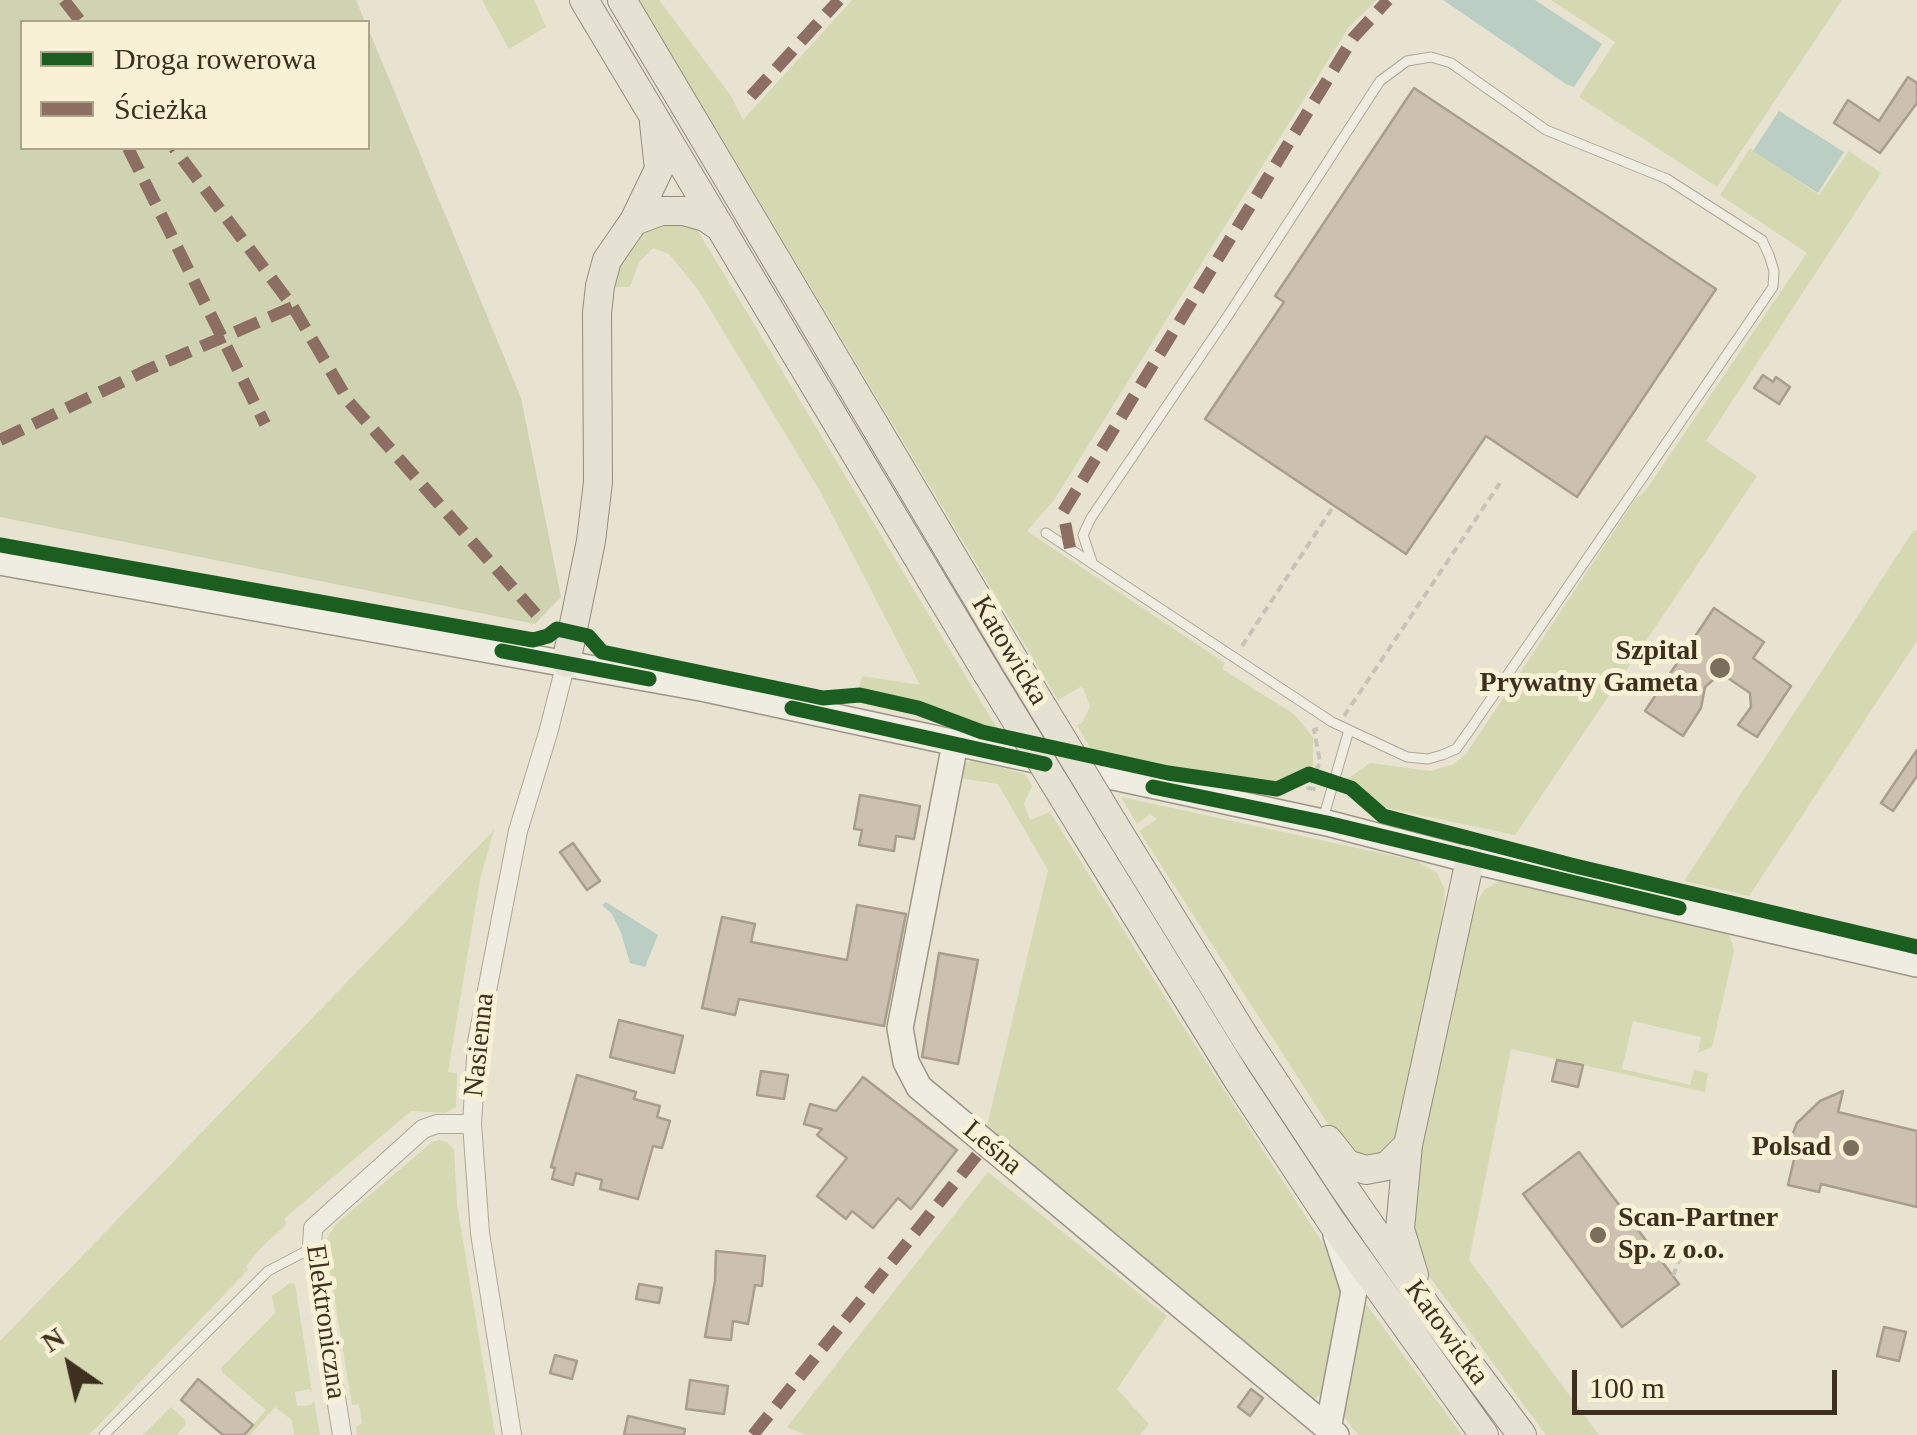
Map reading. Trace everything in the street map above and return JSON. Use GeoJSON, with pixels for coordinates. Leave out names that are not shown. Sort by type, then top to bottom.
{"type":"FeatureCollection","features":[{"type":"Feature","properties":{"kind":"main road","name":"Katowicka"},"geometry":{"type":"LineString","coordinates":[[584,0],[987,673],[1238,1080],[1331,1221],[1484,1435]]}},
{"type":"Feature","properties":{"kind":"main road","name":"Katowicka"},"geometry":{"type":"LineString","coordinates":[[622,0],[1016,665],[1257,1056],[1428,1309],[1522,1435]]}},
{"type":"Feature","properties":{"kind":"main road"},"geometry":{"type":"LineString","coordinates":[[566,663],[591,541],[598,482],[596,313],[600,286],[608,260],[634,222],[658,168],[652,110]]}},
{"type":"Feature","properties":{"kind":"main road"},"geometry":{"type":"LineString","coordinates":[[634,222],[661,210],[684,211],[705,217],[725,232]]}},
{"type":"Feature","properties":{"kind":"main road"},"geometry":{"type":"LineString","coordinates":[[1428,1309],[1404,1251],[1400,1229],[1408,1145],[1470,860]]}},
{"type":"Feature","properties":{"kind":"main road"},"geometry":{"type":"LineString","coordinates":[[1151,884],[1215,968],[1338,1156],[1355,1168],[1377,1170],[1396,1160],[1408,1145]]}},
{"type":"Feature","properties":{"kind":"street"},"geometry":{"type":"LineString","coordinates":[[0,562],[706,689],[1322,822],[1917,964]]}},
{"type":"Feature","properties":{"kind":"street","name":"Nasienna"},"geometry":{"type":"LineString","coordinates":[[512,1435],[480,1233],[472,1124],[477,1042],[518,831],[566,663]]}},
{"type":"Feature","properties":{"kind":"street","name":"Leśna"},"geometry":{"type":"LineString","coordinates":[[955,744],[900,1028],[906,1062],[920,1087],[1332,1432]]}},
{"type":"Feature","properties":{"kind":"street","name":"Elektroniczna"},"geometry":{"type":"LineString","coordinates":[[342,1435],[312,1248],[313,1228],[423,1129],[437,1124],[472,1124]]}},
{"type":"Feature","properties":{"kind":"street"},"geometry":{"type":"LineString","coordinates":[[1331,1221],[1354,1291],[1332,1432]]}},
{"type":"Feature","properties":{"kind":"lane"},"geometry":{"type":"LineString","coordinates":[[1046,533],[1332,722],[1407,757],[1428,759],[1456,749],[1772,286],[1774,271],[1762,240],[1667,179],[1546,130],[1451,63],[1431,57],[1407,61],[1380,81],[1091,518],[1082,534],[1092,562]]}},
{"type":"Feature","properties":{"kind":"lane"},"geometry":{"type":"LineString","coordinates":[[1322,822],[1349,730]]}},
{"type":"Feature","properties":{"kind":"lane"},"geometry":{"type":"LineString","coordinates":[[104,1435],[268,1272],[312,1248]]}},
{"type":"Feature","properties":{"kind":"path"},"geometry":{"type":"LineString","coordinates":[[1314,776],[1320,762],[1314,730],[1344,716],[1500,483]]}},
{"type":"Feature","properties":{"kind":"path"},"geometry":{"type":"LineString","coordinates":[[1234,657],[1333,507]]}},
{"type":"Feature","properties":{"kind":"path"},"geometry":{"type":"LineString","coordinates":[[1293,782],[1309,774],[1331,787]]}},
{"type":"Feature","properties":{"kind":"path"},"geometry":{"type":"LineString","coordinates":[[1673,1276],[1680,1255]]}},
{"type":"Feature","properties":{"kind":"green space"},"geometry":{"type":"Polygon","coordinates":[[[0,0],[356,0],[364,20],[20,20],[20,150],[370,150],[370,33],[521,398],[561,597],[535,624],[0,517],[0,0]]]}},
{"type":"Feature","properties":{"kind":"green space"},"geometry":{"type":"Polygon","coordinates":[[[482,0],[534,0],[546,27],[509,49],[482,0]]]}},
{"type":"Feature","properties":{"kind":"green space"},"geometry":{"type":"Polygon","coordinates":[[[639,0],[659,0],[731,96],[743,120],[852,0],[1377,0],[1349,27],[1054,500],[1027,531],[1225,663],[1222,669],[1294,714],[1313,737],[1313,770],[1278,786],[1172,772],[1092,751],[1077,725],[1083,722],[1090,706],[1082,686],[1058,700],[639,0]]]}},
{"type":"Feature","properties":{"kind":"green space"},"geometry":{"type":"Polygon","coordinates":[[[1551,0],[1842,0],[1717,187],[1579,97],[1615,42],[1551,0]]]}},
{"type":"Feature","properties":{"kind":"green space"},"geometry":{"type":"Polygon","coordinates":[[[1750,148],[1819,195],[1849,151],[1881,173],[1706,441],[1757,476],[1515,835],[1382,807],[1346,780],[1370,763],[1431,771],[1454,764],[1466,754],[1636,498],[1644,493],[1807,253],[1720,195],[1750,148]]]}},
{"type":"Feature","properties":{"kind":"green space"},"geometry":{"type":"Polygon","coordinates":[[[650,223],[688,223],[698,231],[998,730],[932,706],[858,692],[862,676],[920,685],[821,493],[699,291],[669,254],[653,248],[639,262],[630,287],[611,287],[619,262],[650,223]]]}},
{"type":"Feature","properties":{"kind":"green space"},"geometry":{"type":"Polygon","coordinates":[[[1914,530],[1917,641],[1749,896],[1684,881],[1914,530]]]}},
{"type":"Feature","properties":{"kind":"green space"},"geometry":{"type":"Polygon","coordinates":[[[974,761],[1025,774],[1032,786],[1024,804],[1030,820],[1050,812],[1330,1254],[1342,1281],[1334,1354],[1320,1395],[1311,1402],[986,1130],[1048,870],[998,784],[959,778],[963,763],[974,761]]]}},
{"type":"Feature","properties":{"kind":"green space"},"geometry":{"type":"Polygon","coordinates":[[[1121,797],[1417,861],[1437,873],[1445,890],[1436,965],[1395,1146],[1374,1161],[1346,1152],[1139,831],[1157,819],[1150,814],[1137,824],[1121,797]]]}},
{"type":"Feature","properties":{"kind":"green space"},"geometry":{"type":"Polygon","coordinates":[[[494,830],[480,880],[448,1072],[457,1073],[456,1107],[445,1113],[411,1111],[285,1218],[286,1225],[261,1248],[246,1266],[248,1270],[89,1435],[0,1435],[0,1341],[494,830]]]}},
{"type":"Feature","properties":{"kind":"green space"},"geometry":{"type":"Polygon","coordinates":[[[1506,877],[1721,929],[1730,937],[1734,951],[1712,1047],[1698,1053],[1701,1037],[1633,1021],[1622,1069],[1690,1085],[1694,1070],[1708,1073],[1705,1092],[1511,1049],[1469,1260],[1599,1435],[1546,1435],[1410,1250],[1405,1219],[1467,920],[1484,890],[1506,877]]]}},
{"type":"Feature","properties":{"kind":"green space"},"geometry":{"type":"Polygon","coordinates":[[[439,1140],[454,1150],[457,1204],[495,1435],[357,1435],[356,1427],[362,1423],[359,1404],[352,1405],[325,1241],[336,1224],[439,1140]]]}},
{"type":"Feature","properties":{"kind":"green space"},"geometry":{"type":"Polygon","coordinates":[[[988,1172],[1167,1316],[1117,1389],[1149,1424],[1140,1435],[805,1435],[787,1427],[988,1172]]]}},
{"type":"Feature","properties":{"kind":"green space"},"geometry":{"type":"Polygon","coordinates":[[[290,1283],[295,1284],[312,1392],[295,1392],[297,1406],[314,1401],[320,1435],[294,1435],[292,1420],[275,1407],[250,1435],[244,1435],[266,1410],[221,1368],[275,1313],[272,1296],[290,1283]]]}},
{"type":"Feature","properties":{"kind":"green space"},"geometry":{"type":"Polygon","coordinates":[[[1366,1304],[1462,1435],[1359,1435],[1353,1429],[1343,1415],[1347,1369],[1366,1304]]]}},
{"type":"Feature","properties":{"kind":"green space"},"geometry":{"type":"Polygon","coordinates":[[[171,1407],[185,1420],[177,1435],[143,1435],[171,1407]]]}},
{"type":"Feature","properties":{"kind":"shaded area"},"geometry":{"type":"Polygon","coordinates":[[[1443,0],[1535,0],[1602,44],[1574,87],[1443,0]]]}},
{"type":"Feature","properties":{"kind":"shaded area"},"geometry":{"type":"Polygon","coordinates":[[[1779,111],[1844,152],[1818,193],[1753,151],[1779,111]]]}},
{"type":"Feature","properties":{"kind":"shaded area"},"geometry":{"type":"Polygon","coordinates":[[[606,902],[658,935],[645,967],[630,963],[612,914],[602,905],[606,902]]]}},
{"type":"Feature","properties":{"kind":"building"},"geometry":{"type":"Polygon","coordinates":[[[1908,77],[1917,83],[1917,103],[1880,153],[1834,123],[1848,100],[1879,121],[1908,77]]]}},
{"type":"Feature","properties":{"kind":"building"},"geometry":{"type":"Polygon","coordinates":[[[1414,88],[1716,289],[1577,497],[1486,436],[1406,554],[1205,419],[1284,302],[1275,296],[1414,88]]]}},
{"type":"Feature","properties":{"kind":"building"},"geometry":{"type":"Polygon","coordinates":[[[1763,375],[1773,382],[1776,377],[1790,387],[1779,404],[1754,388],[1763,375]]]}},
{"type":"Feature","properties":{"kind":"building","name":"Szpital Prywatny Gameta"},"geometry":{"type":"Polygon","coordinates":[[[1714,608],[1764,642],[1753,658],[1791,686],[1757,737],[1738,725],[1751,707],[1750,693],[1725,676],[1705,687],[1701,708],[1683,736],[1645,711],[1714,608]]]}},
{"type":"Feature","properties":{"kind":"building"},"geometry":{"type":"Polygon","coordinates":[[[1917,750],[1917,776],[1893,811],[1881,803],[1917,750]]]}},
{"type":"Feature","properties":{"kind":"building"},"geometry":{"type":"Polygon","coordinates":[[[860,795],[920,806],[914,839],[896,836],[894,851],[859,845],[862,830],[854,829],[860,795]]]}},
{"type":"Feature","properties":{"kind":"building"},"geometry":{"type":"Polygon","coordinates":[[[573,843],[600,881],[587,890],[560,852],[573,843]]]}},
{"type":"Feature","properties":{"kind":"building"},"geometry":{"type":"Polygon","coordinates":[[[857,905],[906,914],[884,1026],[739,999],[735,1015],[702,1008],[722,917],[755,924],[751,942],[847,960],[857,905]]]}},
{"type":"Feature","properties":{"kind":"building"},"geometry":{"type":"Polygon","coordinates":[[[939,953],[978,960],[958,1064],[922,1057],[939,953]]]}},
{"type":"Feature","properties":{"kind":"building"},"geometry":{"type":"Polygon","coordinates":[[[619,1020],[683,1036],[674,1073],[610,1057],[619,1020]]]}},
{"type":"Feature","properties":{"kind":"building"},"geometry":{"type":"Polygon","coordinates":[[[1557,1060],[1583,1065],[1578,1087],[1552,1081],[1557,1060]]]}},
{"type":"Feature","properties":{"kind":"building"},"geometry":{"type":"Polygon","coordinates":[[[761,1071],[788,1075],[784,1099],[757,1095],[761,1071]]]}},
{"type":"Feature","properties":{"kind":"building"},"geometry":{"type":"Polygon","coordinates":[[[577,1075],[636,1092],[634,1099],[660,1106],[657,1117],[670,1121],[662,1148],[653,1146],[638,1199],[600,1189],[602,1180],[576,1173],[573,1185],[552,1179],[555,1168],[551,1167],[577,1075]]]}},
{"type":"Feature","properties":{"kind":"building"},"geometry":{"type":"Polygon","coordinates":[[[863,1077],[957,1150],[911,1209],[898,1198],[873,1228],[852,1211],[846,1219],[817,1196],[847,1158],[817,1135],[822,1129],[804,1124],[810,1104],[836,1111],[863,1077]]]}},
{"type":"Feature","properties":{"kind":"building","name":"Polsad"},"geometry":{"type":"Polygon","coordinates":[[[1843,1091],[1838,1112],[1917,1131],[1917,1207],[1821,1184],[1819,1192],[1788,1185],[1795,1155],[1785,1153],[1797,1123],[1820,1101],[1843,1091]]]}},
{"type":"Feature","properties":{"kind":"building","name":"Scan-Partner Sp. z o.o."},"geometry":{"type":"Polygon","coordinates":[[[1579,1152],[1679,1284],[1622,1327],[1523,1194],[1579,1152]]]}},
{"type":"Feature","properties":{"kind":"building"},"geometry":{"type":"Polygon","coordinates":[[[716,1251],[765,1256],[762,1286],[755,1285],[748,1324],[733,1321],[731,1340],[705,1337],[716,1251]]]}},
{"type":"Feature","properties":{"kind":"building"},"geometry":{"type":"Polygon","coordinates":[[[639,1284],[662,1288],[659,1303],[636,1299],[639,1284]]]}},
{"type":"Feature","properties":{"kind":"building"},"geometry":{"type":"Polygon","coordinates":[[[1884,1327],[1906,1332],[1899,1361],[1877,1356],[1884,1327]]]}},
{"type":"Feature","properties":{"kind":"building"},"geometry":{"type":"Polygon","coordinates":[[[555,1355],[577,1361],[572,1379],[550,1373],[555,1355]]]}},
{"type":"Feature","properties":{"kind":"building"},"geometry":{"type":"Polygon","coordinates":[[[198,1379],[253,1425],[244,1435],[223,1435],[181,1400],[198,1379]]]}},
{"type":"Feature","properties":{"kind":"building"},"geometry":{"type":"Polygon","coordinates":[[[690,1380],[728,1386],[724,1414],[686,1409],[690,1380]]]}},
{"type":"Feature","properties":{"kind":"building"},"geometry":{"type":"Polygon","coordinates":[[[1251,1389],[1263,1398],[1250,1416],[1238,1407],[1251,1389]]]}},
{"type":"Feature","properties":{"kind":"building"},"geometry":{"type":"Polygon","coordinates":[[[628,1416],[685,1429],[684,1435],[624,1435],[628,1416]]]}},
{"type":"Feature","properties":{"kind":"marked path"},"geometry":{"type":"LineString","coordinates":[[64,0],[79,20]]}},
{"type":"Feature","properties":{"kind":"marked path"},"geometry":{"type":"LineString","coordinates":[[751,96],[839,0]]}},
{"type":"Feature","properties":{"kind":"marked path"},"geometry":{"type":"LineString","coordinates":[[1070,548],[1063,512],[1353,38],[1388,0]]}},
{"type":"Feature","properties":{"kind":"marked path"},"geometry":{"type":"LineString","coordinates":[[129,150],[265,424]]}},
{"type":"Feature","properties":{"kind":"marked path"},"geometry":{"type":"LineString","coordinates":[[0,440],[293,307],[175,150]]}},
{"type":"Feature","properties":{"kind":"marked path"},"geometry":{"type":"LineString","coordinates":[[293,307],[349,402],[536,614]]}},
{"type":"Feature","properties":{"kind":"marked path"},"geometry":{"type":"LineString","coordinates":[[753,1435],[986,1144]]}},
{"type":"Feature","properties":{"kind":"cycle path"},"geometry":{"type":"LineString","coordinates":[[0,545],[533,640],[557,629],[588,636],[602,652],[823,698],[860,695],[918,708],[982,732],[1168,773],[1277,789],[1309,774],[1351,788],[1383,816],[1917,947]]}},
{"type":"Feature","properties":{"kind":"cycle path"},"geometry":{"type":"LineString","coordinates":[[502,651],[649,679]]}},
{"type":"Feature","properties":{"kind":"cycle path"},"geometry":{"type":"LineString","coordinates":[[792,708],[1045,764]]}},
{"type":"Feature","properties":{"kind":"cycle path"},"geometry":{"type":"LineString","coordinates":[[1153,787],[1327,823],[1679,908]]}},
{"type":"Feature","properties":{"kind":"place","name":"Szpital Prywatny Gameta"},"geometry":{"type":"Point","coordinates":[1720,668]}},
{"type":"Feature","properties":{"kind":"place","name":"Polsad"},"geometry":{"type":"Point","coordinates":[1851,1148]}},
{"type":"Feature","properties":{"kind":"place","name":"Scan-Partner Sp. z o.o."},"geometry":{"type":"Point","coordinates":[1598,1235]}}]}
